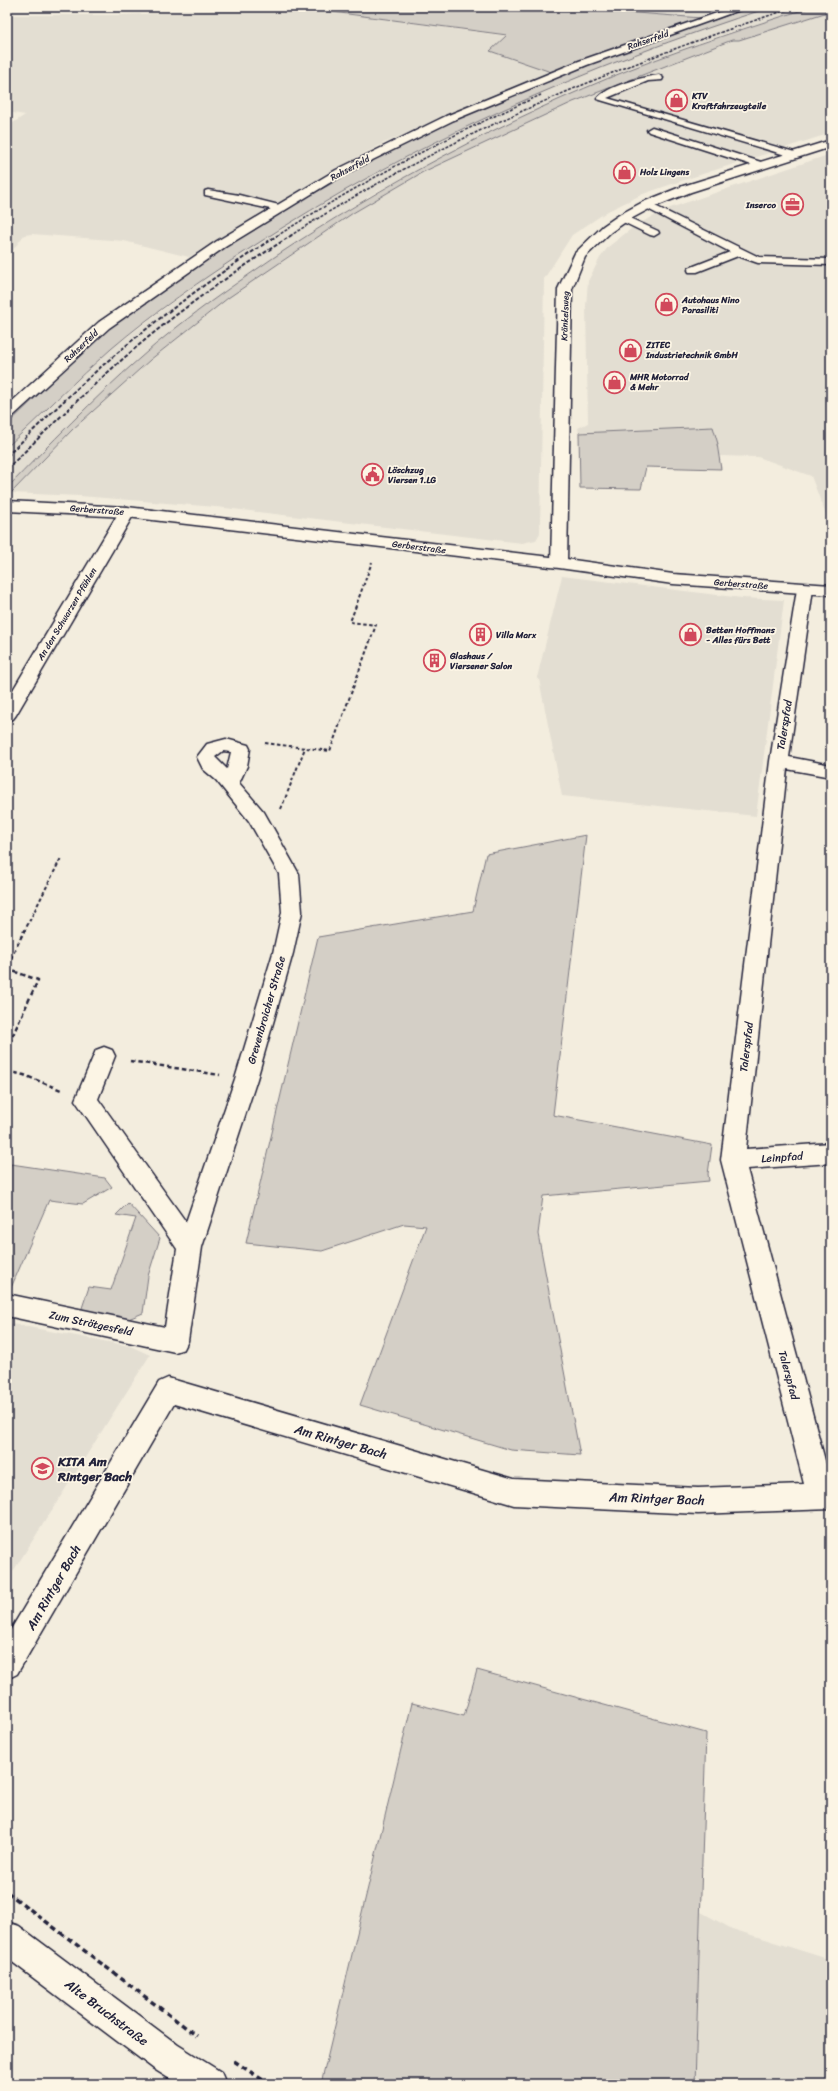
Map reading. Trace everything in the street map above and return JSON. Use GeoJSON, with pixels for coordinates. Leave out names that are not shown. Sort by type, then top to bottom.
{"type":"FeatureCollection","features":[{"type":"Feature","properties":{"kind":"street","name":"Rahserfeld"},"geometry":{"type":"LineString","coordinates":[[7,414],[104,325],[221,244],[340,172],[450,118],[583,63],[743,7]]}},
{"type":"Feature","properties":{"kind":"street","name":"Kränkelsweg"},"geometry":{"type":"LineString","coordinates":[[559,563],[565,289],[579,256],[607,229],[623,218],[647,205],[687,189],[831,143]]}},
{"type":"Feature","properties":{"kind":"street","name":"Gerberstraße"},"geometry":{"type":"LineString","coordinates":[[7,506],[127,512],[559,563],[682,580],[831,590]]}},
{"type":"Feature","properties":{"kind":"street","name":"An den Schwarzen Pfählen"},"geometry":{"type":"LineString","coordinates":[[7,715],[127,512]]}},
{"type":"Feature","properties":{"kind":"street","name":"Talerspfad"},"geometry":{"type":"LineString","coordinates":[[805,589],[779,761],[733,1160],[826,1496]]}},
{"type":"Feature","properties":{"kind":"street","name":"Grevenbroicher Straße"},"geometry":{"type":"LineString","coordinates":[[175,1341],[190,1247],[246,1079],[283,953],[292,912],[289,874],[257,817],[229,784],[210,765],[206,757],[211,749],[218,744],[236,747]]}},
{"type":"Feature","properties":{"kind":"street"},"geometry":{"type":"LineString","coordinates":[[229,784],[240,758],[241,749],[236,747]]}},
{"type":"Feature","properties":{"kind":"street"},"geometry":{"type":"LineString","coordinates":[[779,761],[831,771]]}},
{"type":"Feature","properties":{"kind":"street"},"geometry":{"type":"LineString","coordinates":[[104,1056],[86,1100],[190,1247]]}},
{"type":"Feature","properties":{"kind":"street","name":"Leinpfad"},"geometry":{"type":"LineString","coordinates":[[733,1160],[831,1153]]}},
{"type":"Feature","properties":{"kind":"street","name":"Zum Strötgesfeld"},"geometry":{"type":"LineString","coordinates":[[7,1305],[175,1341]]}},
{"type":"Feature","properties":{"kind":"street","name":"Am Rintger Bach"},"geometry":{"type":"LineString","coordinates":[[7,1664],[168,1390],[514,1492],[698,1501],[826,1496]]}},
{"type":"Feature","properties":{"kind":"street","name":"Alte Bruchstraße"},"geometry":{"type":"LineString","coordinates":[[7,1938],[166,2056],[208,2084]]}},
{"type":"Feature","properties":{"kind":"lane"},"geometry":{"type":"LineString","coordinates":[[659,78],[605,94],[601,99],[795,155]]}},
{"type":"Feature","properties":{"kind":"lane"},"geometry":{"type":"LineString","coordinates":[[652,130],[761,166]]}},
{"type":"Feature","properties":{"kind":"lane"},"geometry":{"type":"LineString","coordinates":[[208,193],[239,198],[280,208]]}},
{"type":"Feature","properties":{"kind":"lane"},"geometry":{"type":"LineString","coordinates":[[647,205],[738,252],[758,260],[831,262]]}},
{"type":"Feature","properties":{"kind":"lane"},"geometry":{"type":"LineString","coordinates":[[623,218],[654,233]]}},
{"type":"Feature","properties":{"kind":"lane"},"geometry":{"type":"LineString","coordinates":[[693,270],[738,252]]}},
{"type":"Feature","properties":{"kind":"path"},"geometry":{"type":"LineString","coordinates":[[236,747],[247,741],[330,751],[376,625],[350,622],[380,542]]}},
{"type":"Feature","properties":{"kind":"path"},"geometry":{"type":"LineString","coordinates":[[269,840],[305,748]]}},
{"type":"Feature","properties":{"kind":"path"},"geometry":{"type":"LineString","coordinates":[[7,1048],[38,980],[7,968],[61,858]]}},
{"type":"Feature","properties":{"kind":"path"},"geometry":{"type":"LineString","coordinates":[[104,1056],[246,1079]]}},
{"type":"Feature","properties":{"kind":"path"},"geometry":{"type":"LineString","coordinates":[[7,1071],[24,1075],[86,1100]]}},
{"type":"Feature","properties":{"kind":"path"},"geometry":{"type":"LineString","coordinates":[[7,1892],[204,2041]]}},
{"type":"Feature","properties":{"kind":"path"},"geometry":{"type":"LineString","coordinates":[[230,2058],[269,2084]]}},
{"type":"Feature","properties":{"kind":"shaded area"},"geometry":{"type":"Polygon","coordinates":[[[294,7],[508,36],[490,51],[551,72],[384,143],[326,174],[189,257],[124,241],[32,234],[24,235],[7,258],[7,127],[25,115],[7,112],[7,15],[121,15],[294,7]]]}},
{"type":"Feature","properties":{"kind":"shaded area"},"geometry":{"type":"Polygon","coordinates":[[[314,7],[595,7],[597,10],[701,18],[551,72],[490,51],[507,35],[310,9],[314,7]]]}},
{"type":"Feature","properties":{"kind":"shaded area"},"geometry":{"type":"Polygon","coordinates":[[[595,7],[735,7],[701,18],[597,10],[595,7]]]}},
{"type":"Feature","properties":{"kind":"shaded area"},"geometry":{"type":"Polygon","coordinates":[[[752,7],[771,7],[702,30],[635,55],[502,110],[437,141],[310,211],[214,272],[144,322],[98,361],[7,447],[7,425],[107,328],[226,247],[302,200],[397,147],[486,106],[608,56],[752,7]]]}},
{"type":"Feature","properties":{"kind":"shaded area"},"geometry":{"type":"Polygon","coordinates":[[[771,7],[812,7],[719,36],[630,70],[516,120],[376,192],[314,231],[229,288],[141,357],[7,488],[7,447],[112,348],[206,277],[290,222],[356,183],[500,109],[612,62],[703,29],[771,7]]]}},
{"type":"Feature","properties":{"kind":"shaded area"},"geometry":{"type":"Polygon","coordinates":[[[812,7],[831,7],[831,11],[739,40],[732,40],[573,102],[423,172],[353,213],[228,298],[150,360],[73,429],[11,493],[7,493],[7,488],[105,389],[156,344],[205,306],[315,230],[447,154],[584,88],[676,52],[812,7]]]}},
{"type":"Feature","properties":{"kind":"shaded area"},"geometry":{"type":"Polygon","coordinates":[[[831,11],[831,133],[643,194],[608,211],[572,235],[544,279],[540,533],[536,540],[522,543],[216,507],[80,496],[11,493],[73,429],[150,360],[228,298],[353,213],[423,172],[573,102],[732,40],[739,40],[831,11]]]}},
{"type":"Feature","properties":{"kind":"shaded area"},"geometry":{"type":"Polygon","coordinates":[[[831,154],[831,528],[811,476],[758,457],[719,456],[718,443],[714,432],[579,433],[578,428],[588,423],[586,306],[588,281],[600,258],[608,247],[636,225],[670,208],[831,154]]]}},
{"type":"Feature","properties":{"kind":"shaded area"},"geometry":{"type":"Polygon","coordinates":[[[713,427],[718,444],[721,469],[646,467],[641,489],[580,488],[579,433],[713,427]]]}},
{"type":"Feature","properties":{"kind":"shaded area"},"geometry":{"type":"Polygon","coordinates":[[[562,576],[742,598],[784,600],[756,816],[562,796],[539,679],[537,678],[562,576]]]}},
{"type":"Feature","properties":{"kind":"shaded area"},"geometry":{"type":"Polygon","coordinates":[[[586,835],[553,1115],[712,1145],[708,1174],[709,1181],[543,1196],[538,1234],[580,1455],[511,1450],[360,1405],[426,1226],[404,1224],[322,1251],[246,1243],[318,937],[473,911],[486,854],[586,835]]]}},
{"type":"Feature","properties":{"kind":"shaded area"},"geometry":{"type":"Polygon","coordinates":[[[11,1164],[105,1178],[112,1187],[83,1204],[49,1200],[7,1297],[7,1175],[11,1164]]]}},
{"type":"Feature","properties":{"kind":"shaded area"},"geometry":{"type":"Polygon","coordinates":[[[128,1203],[160,1238],[148,1276],[143,1313],[126,1320],[81,1311],[89,1287],[111,1290],[136,1218],[116,1215],[128,1203]]]}},
{"type":"Feature","properties":{"kind":"shaded area","name":"KITA Am Rintger Bach"},"geometry":{"type":"Polygon","coordinates":[[[7,1323],[130,1346],[150,1355],[7,1581],[7,1323]]]}},
{"type":"Feature","properties":{"kind":"shaded area"},"geometry":{"type":"Polygon","coordinates":[[[477,1670],[706,1733],[695,2084],[335,2084],[322,2080],[412,1703],[464,1716],[477,1670]]]}},
{"type":"Feature","properties":{"kind":"shaded area"},"geometry":{"type":"Polygon","coordinates":[[[701,1912],[732,1929],[831,1960],[831,2084],[695,2084],[701,1912]]]}},
{"type":"Feature","properties":{"kind":"railway"},"geometry":{"type":"LineString","coordinates":[[290,236],[410,166],[472,134],[535,105],[664,53],[795,7]]}},
{"type":"Feature","properties":{"kind":"railway"},"geometry":{"type":"LineString","coordinates":[[277,236],[373,178],[406,160],[473,126],[541,95]]}},
{"type":"Feature","properties":{"kind":"railway"},"geometry":{"type":"LineString","coordinates":[[7,456],[74,391],[135,338],[195,292],[278,235]]}},
{"type":"Feature","properties":{"kind":"railway"},"geometry":{"type":"LineString","coordinates":[[7,469],[98,381],[136,347],[222,281],[292,235]]}},
{"type":"Feature","properties":{"kind":"place","name":"KTV Kraftfahrzeugteile"},"geometry":{"type":"Point","coordinates":[676,101]}},
{"type":"Feature","properties":{"kind":"place","name":"Holz Lingens"},"geometry":{"type":"Point","coordinates":[625,172]}},
{"type":"Feature","properties":{"kind":"place","name":"Inserco"},"geometry":{"type":"Point","coordinates":[792,205]}},
{"type":"Feature","properties":{"kind":"place","name":"Autohaus Nino Parasiliti"},"geometry":{"type":"Point","coordinates":[667,305]}},
{"type":"Feature","properties":{"kind":"place","name":"ZITEC Industrietechnik GmbH"},"geometry":{"type":"Point","coordinates":[631,350]}},
{"type":"Feature","properties":{"kind":"place","name":"MHR Motorrad & Mehr"},"geometry":{"type":"Point","coordinates":[614,382]}},
{"type":"Feature","properties":{"kind":"place","name":"Löschzug Viersen 1.LG"},"geometry":{"type":"Point","coordinates":[373,475]}},
{"type":"Feature","properties":{"kind":"place","name":"Villa Marx"},"geometry":{"type":"Point","coordinates":[481,635]}},
{"type":"Feature","properties":{"kind":"place","name":"Betten Hoffmans - Alles fürs Bett"},"geometry":{"type":"Point","coordinates":[690,635]}},
{"type":"Feature","properties":{"kind":"place","name":"Glashaus / Viersener Salon"},"geometry":{"type":"Point","coordinates":[434,661]}},
{"type":"Feature","properties":{"kind":"place","name":"KITA Am Rintger Bach"},"geometry":{"type":"Point","coordinates":[43,1468]}}]}
